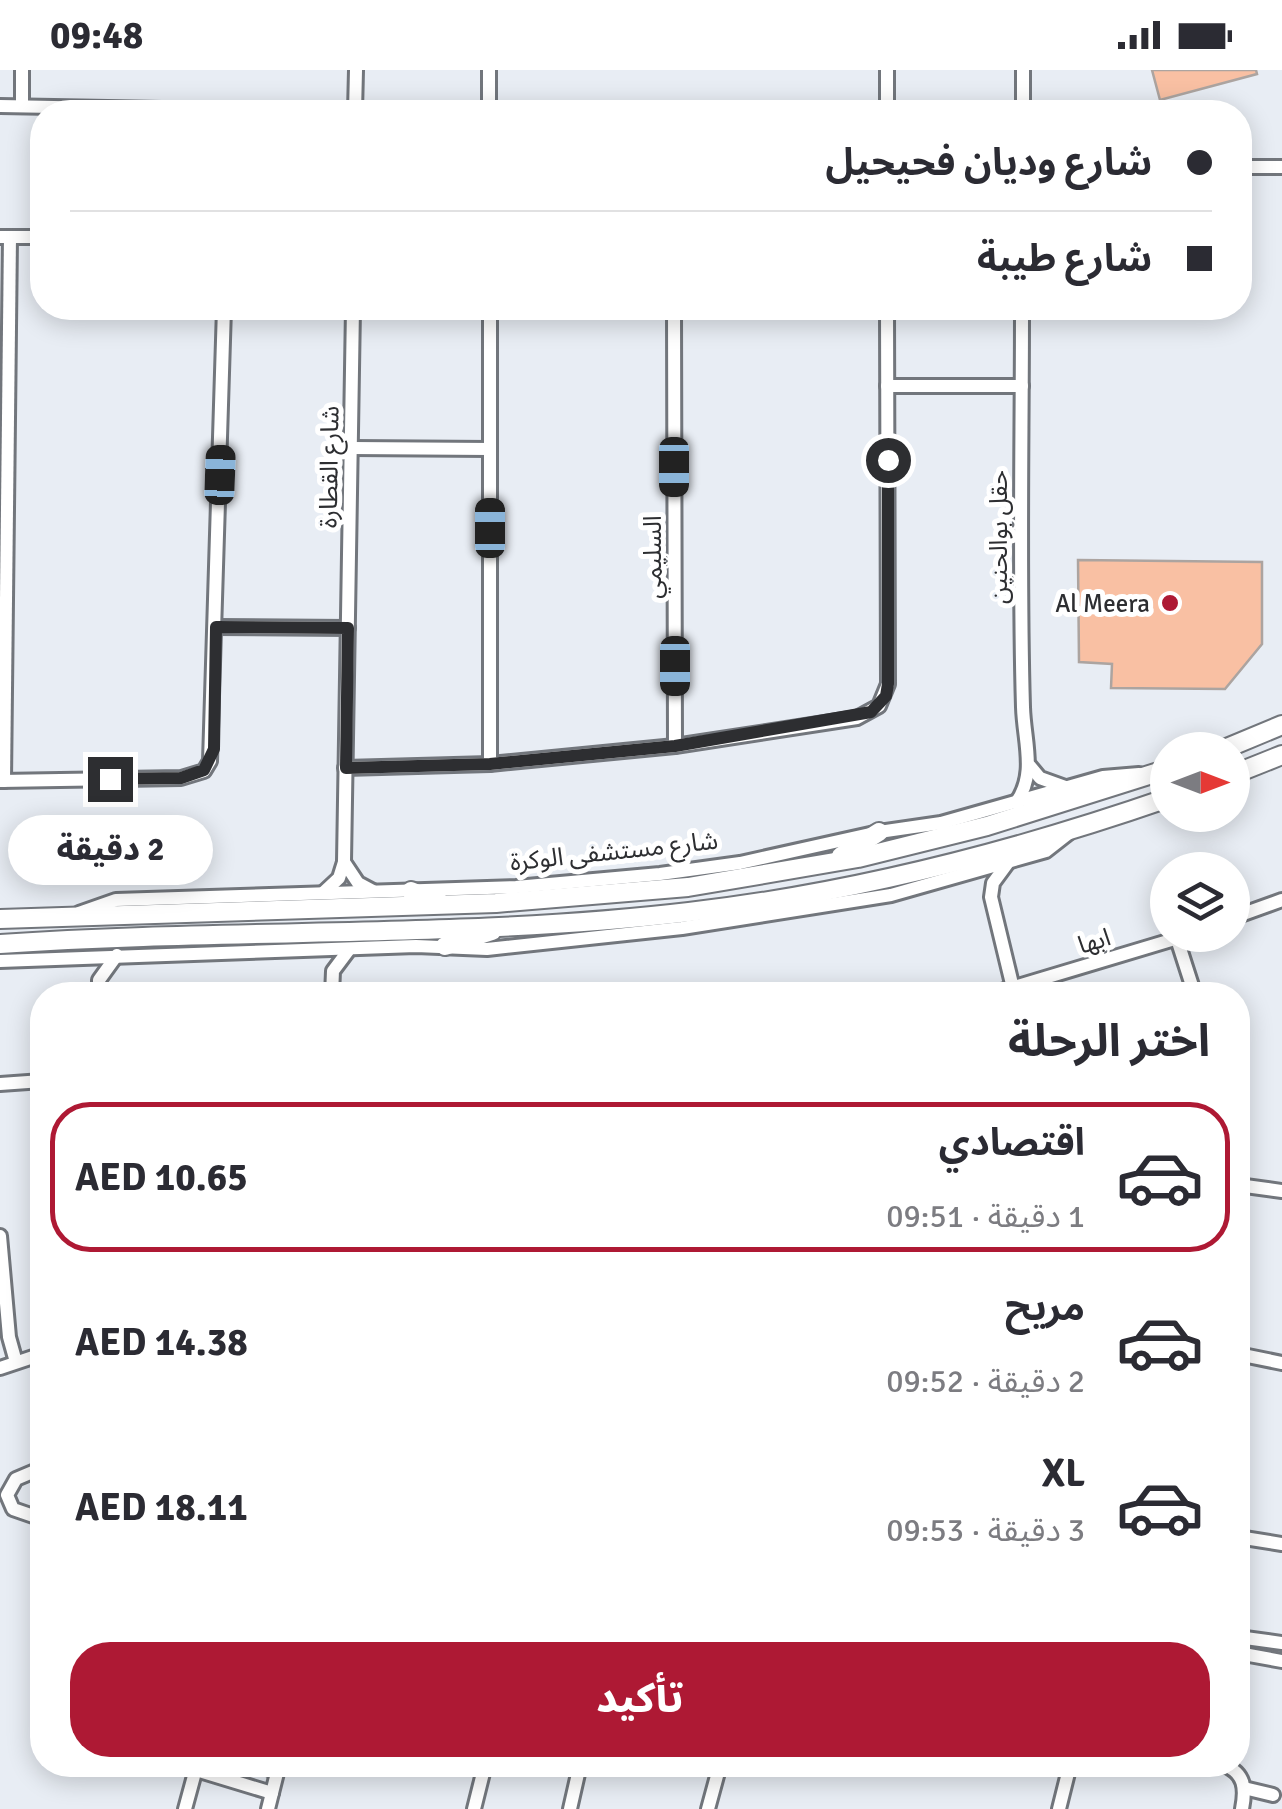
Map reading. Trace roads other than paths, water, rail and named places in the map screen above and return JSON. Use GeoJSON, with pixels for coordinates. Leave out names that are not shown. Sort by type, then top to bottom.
{"type":"FeatureCollection","features":[{"type":"Feature","properties":{"kind":"street"},"geometry":{"type":"LineString","coordinates":[[22,70],[22,106]]}},
{"type":"Feature","properties":{"kind":"street"},"geometry":{"type":"LineString","coordinates":[[356,70],[356,100]]}},
{"type":"Feature","properties":{"kind":"street"},"geometry":{"type":"LineString","coordinates":[[489,70],[490,100]]}},
{"type":"Feature","properties":{"kind":"street"},"geometry":{"type":"LineString","coordinates":[[887,70],[887,100]]}},
{"type":"Feature","properties":{"kind":"street"},"geometry":{"type":"LineString","coordinates":[[1023,100],[1024,70]]}},
{"type":"Feature","properties":{"kind":"street"},"geometry":{"type":"LineString","coordinates":[[0,106],[30,106]]}},
{"type":"Feature","properties":{"kind":"street"},"geometry":{"type":"LineString","coordinates":[[1252,167],[1282,167]]}},
{"type":"Feature","properties":{"kind":"street"},"geometry":{"type":"LineString","coordinates":[[5,237],[2,781],[181,778],[204,770],[214,749],[224,320]]}},
{"type":"Feature","properties":{"kind":"street","name":"شارع القطارة"},"geometry":{"type":"LineString","coordinates":[[344,862],[354,320]]}},
{"type":"Feature","properties":{"kind":"street"},"geometry":{"type":"LineString","coordinates":[[490,320],[490,764]]}},
{"type":"Feature","properties":{"kind":"street","name":"السليمي"},"geometry":{"type":"LineString","coordinates":[[674,320],[675,746]]}},
{"type":"Feature","properties":{"kind":"street"},"geometry":{"type":"LineString","coordinates":[[346,768],[490,764],[675,746],[857,718],[871,712],[886,696],[887,320]]}},
{"type":"Feature","properties":{"kind":"street","name":"حقل بوالحنين"},"geometry":{"type":"LineString","coordinates":[[1016,803],[1024,792],[1030,766],[1024,742],[1020,582],[1022,320]]}},
{"type":"Feature","properties":{"kind":"street"},"geometry":{"type":"LineString","coordinates":[[888,386],[1022,386]]}},
{"type":"Feature","properties":{"kind":"street"},"geometry":{"type":"LineString","coordinates":[[352,448],[490,449]]}},
{"type":"Feature","properties":{"kind":"street"},"geometry":{"type":"LineString","coordinates":[[216,627],[348,628]]}},
{"type":"Feature","properties":{"kind":"street"},"geometry":{"type":"LineString","coordinates":[[1250,739],[1282,726]]}},
{"type":"Feature","properties":{"kind":"street"},"geometry":{"type":"LineString","coordinates":[[1250,767],[1282,754]]}},
{"type":"Feature","properties":{"kind":"street"},"geometry":{"type":"LineString","coordinates":[[1030,766],[1040,778],[1068,788]]}},
{"type":"Feature","properties":{"kind":"street","name":"شارع مستشفى الوكرة"},"geometry":{"type":"LineString","coordinates":[[72,916],[116,900],[412,891],[660,874],[793,853],[879,832],[941,823],[1124,773],[1150,772]]}},
{"type":"Feature","properties":{"kind":"street","name":"شارع مستشفى الوكرة"},"geometry":{"type":"LineString","coordinates":[[0,919],[446,905],[650,891],[830,864],[987,826],[1150,775]]}},
{"type":"Feature","properties":{"kind":"street"},"geometry":{"type":"LineString","coordinates":[[0,944],[498,928],[690,912],[892,878],[1071,831],[1150,804]]}},
{"type":"Feature","properties":{"kind":"street"},"geometry":{"type":"LineString","coordinates":[[0,960],[445,946],[487,949],[682,928],[891,895],[1046,851],[1071,831]]}},
{"type":"Feature","properties":{"kind":"street"},"geometry":{"type":"LineString","coordinates":[[830,864],[879,832]]}},
{"type":"Feature","properties":{"kind":"street"},"geometry":{"type":"LineString","coordinates":[[991,897],[999,870],[1010,861]]}},
{"type":"Feature","properties":{"kind":"street"},"geometry":{"type":"LineString","coordinates":[[344,862],[358,883],[373,890]]}},
{"type":"Feature","properties":{"kind":"street"},"geometry":{"type":"LineString","coordinates":[[320,894],[339,878],[344,862]]}},
{"type":"Feature","properties":{"kind":"street"},"geometry":{"type":"LineString","coordinates":[[961,874],[973,878],[991,897],[1012,982]]}},
{"type":"Feature","properties":{"kind":"street"},"geometry":{"type":"LineString","coordinates":[[892,878],[929,884]]}},
{"type":"Feature","properties":{"kind":"street"},"geometry":{"type":"LineString","coordinates":[[412,891],[446,905]]}},
{"type":"Feature","properties":{"kind":"street"},"geometry":{"type":"LineString","coordinates":[[1250,912],[1282,900]]}},
{"type":"Feature","properties":{"kind":"street"},"geometry":{"type":"LineString","coordinates":[[445,946],[479,938],[498,928]]}},
{"type":"Feature","properties":{"kind":"street","name":"ابها"},"geometry":{"type":"LineString","coordinates":[[1033,982],[1150,947]]}},
{"type":"Feature","properties":{"kind":"street"},"geometry":{"type":"LineString","coordinates":[[332,980],[337,964],[348,951]]}},
{"type":"Feature","properties":{"kind":"street"},"geometry":{"type":"LineString","coordinates":[[313,952],[325,964],[332,980]]}},
{"type":"Feature","properties":{"kind":"street"},"geometry":{"type":"LineString","coordinates":[[1185,952],[1191,982]]}},
{"type":"Feature","properties":{"kind":"street"},"geometry":{"type":"LineString","coordinates":[[73,955],[99,980],[117,955]]}},
{"type":"Feature","properties":{"kind":"street"},"geometry":{"type":"LineString","coordinates":[[0,1084],[30,1082]]}},
{"type":"Feature","properties":{"kind":"street"},"geometry":{"type":"LineString","coordinates":[[1250,1187],[1282,1191]]}},
{"type":"Feature","properties":{"kind":"street"},"geometry":{"type":"LineString","coordinates":[[0,1236],[16,1362]]}},
{"type":"Feature","properties":{"kind":"street"},"geometry":{"type":"LineString","coordinates":[[1250,1356],[1282,1362]]}},
{"type":"Feature","properties":{"kind":"street"},"geometry":{"type":"LineString","coordinates":[[0,1368],[30,1358]]}},
{"type":"Feature","properties":{"kind":"street"},"geometry":{"type":"LineString","coordinates":[[30,1473],[16,1479],[7,1495],[13,1508],[30,1514]]}},
{"type":"Feature","properties":{"kind":"street"},"geometry":{"type":"LineString","coordinates":[[1250,1538],[1282,1544]]}},
{"type":"Feature","properties":{"kind":"street"},"geometry":{"type":"LineString","coordinates":[[1250,1639],[1282,1643]]}},
{"type":"Feature","properties":{"kind":"street"},"geometry":{"type":"LineString","coordinates":[[1250,1655],[1282,1661]]}},
{"type":"Feature","properties":{"kind":"street"},"geometry":{"type":"LineString","coordinates":[[185,1809],[193,1777]]}},
{"type":"Feature","properties":{"kind":"street"},"geometry":{"type":"LineString","coordinates":[[226,1777],[272,1792]]}},
{"type":"Feature","properties":{"kind":"street"},"geometry":{"type":"LineString","coordinates":[[268,1809],[276,1777]]}},
{"type":"Feature","properties":{"kind":"street"},"geometry":{"type":"LineString","coordinates":[[474,1809],[482,1777]]}},
{"type":"Feature","properties":{"kind":"street"},"geometry":{"type":"LineString","coordinates":[[570,1809],[577,1777]]}},
{"type":"Feature","properties":{"kind":"street"},"geometry":{"type":"LineString","coordinates":[[708,1809],[717,1777]]}},
{"type":"Feature","properties":{"kind":"street"},"geometry":{"type":"LineString","coordinates":[[1059,1809],[1067,1777]]}},
{"type":"Feature","properties":{"kind":"street"},"geometry":{"type":"LineString","coordinates":[[1241,1777],[1242,1809]]}},
{"type":"Feature","properties":{"kind":"street"},"geometry":{"type":"LineString","coordinates":[[1244,1788],[1273,1795]]}},
{"type":"Feature","properties":{"kind":"place","name":"Al Meera"},"geometry":{"type":"Point","coordinates":[1170,603]}}]}
